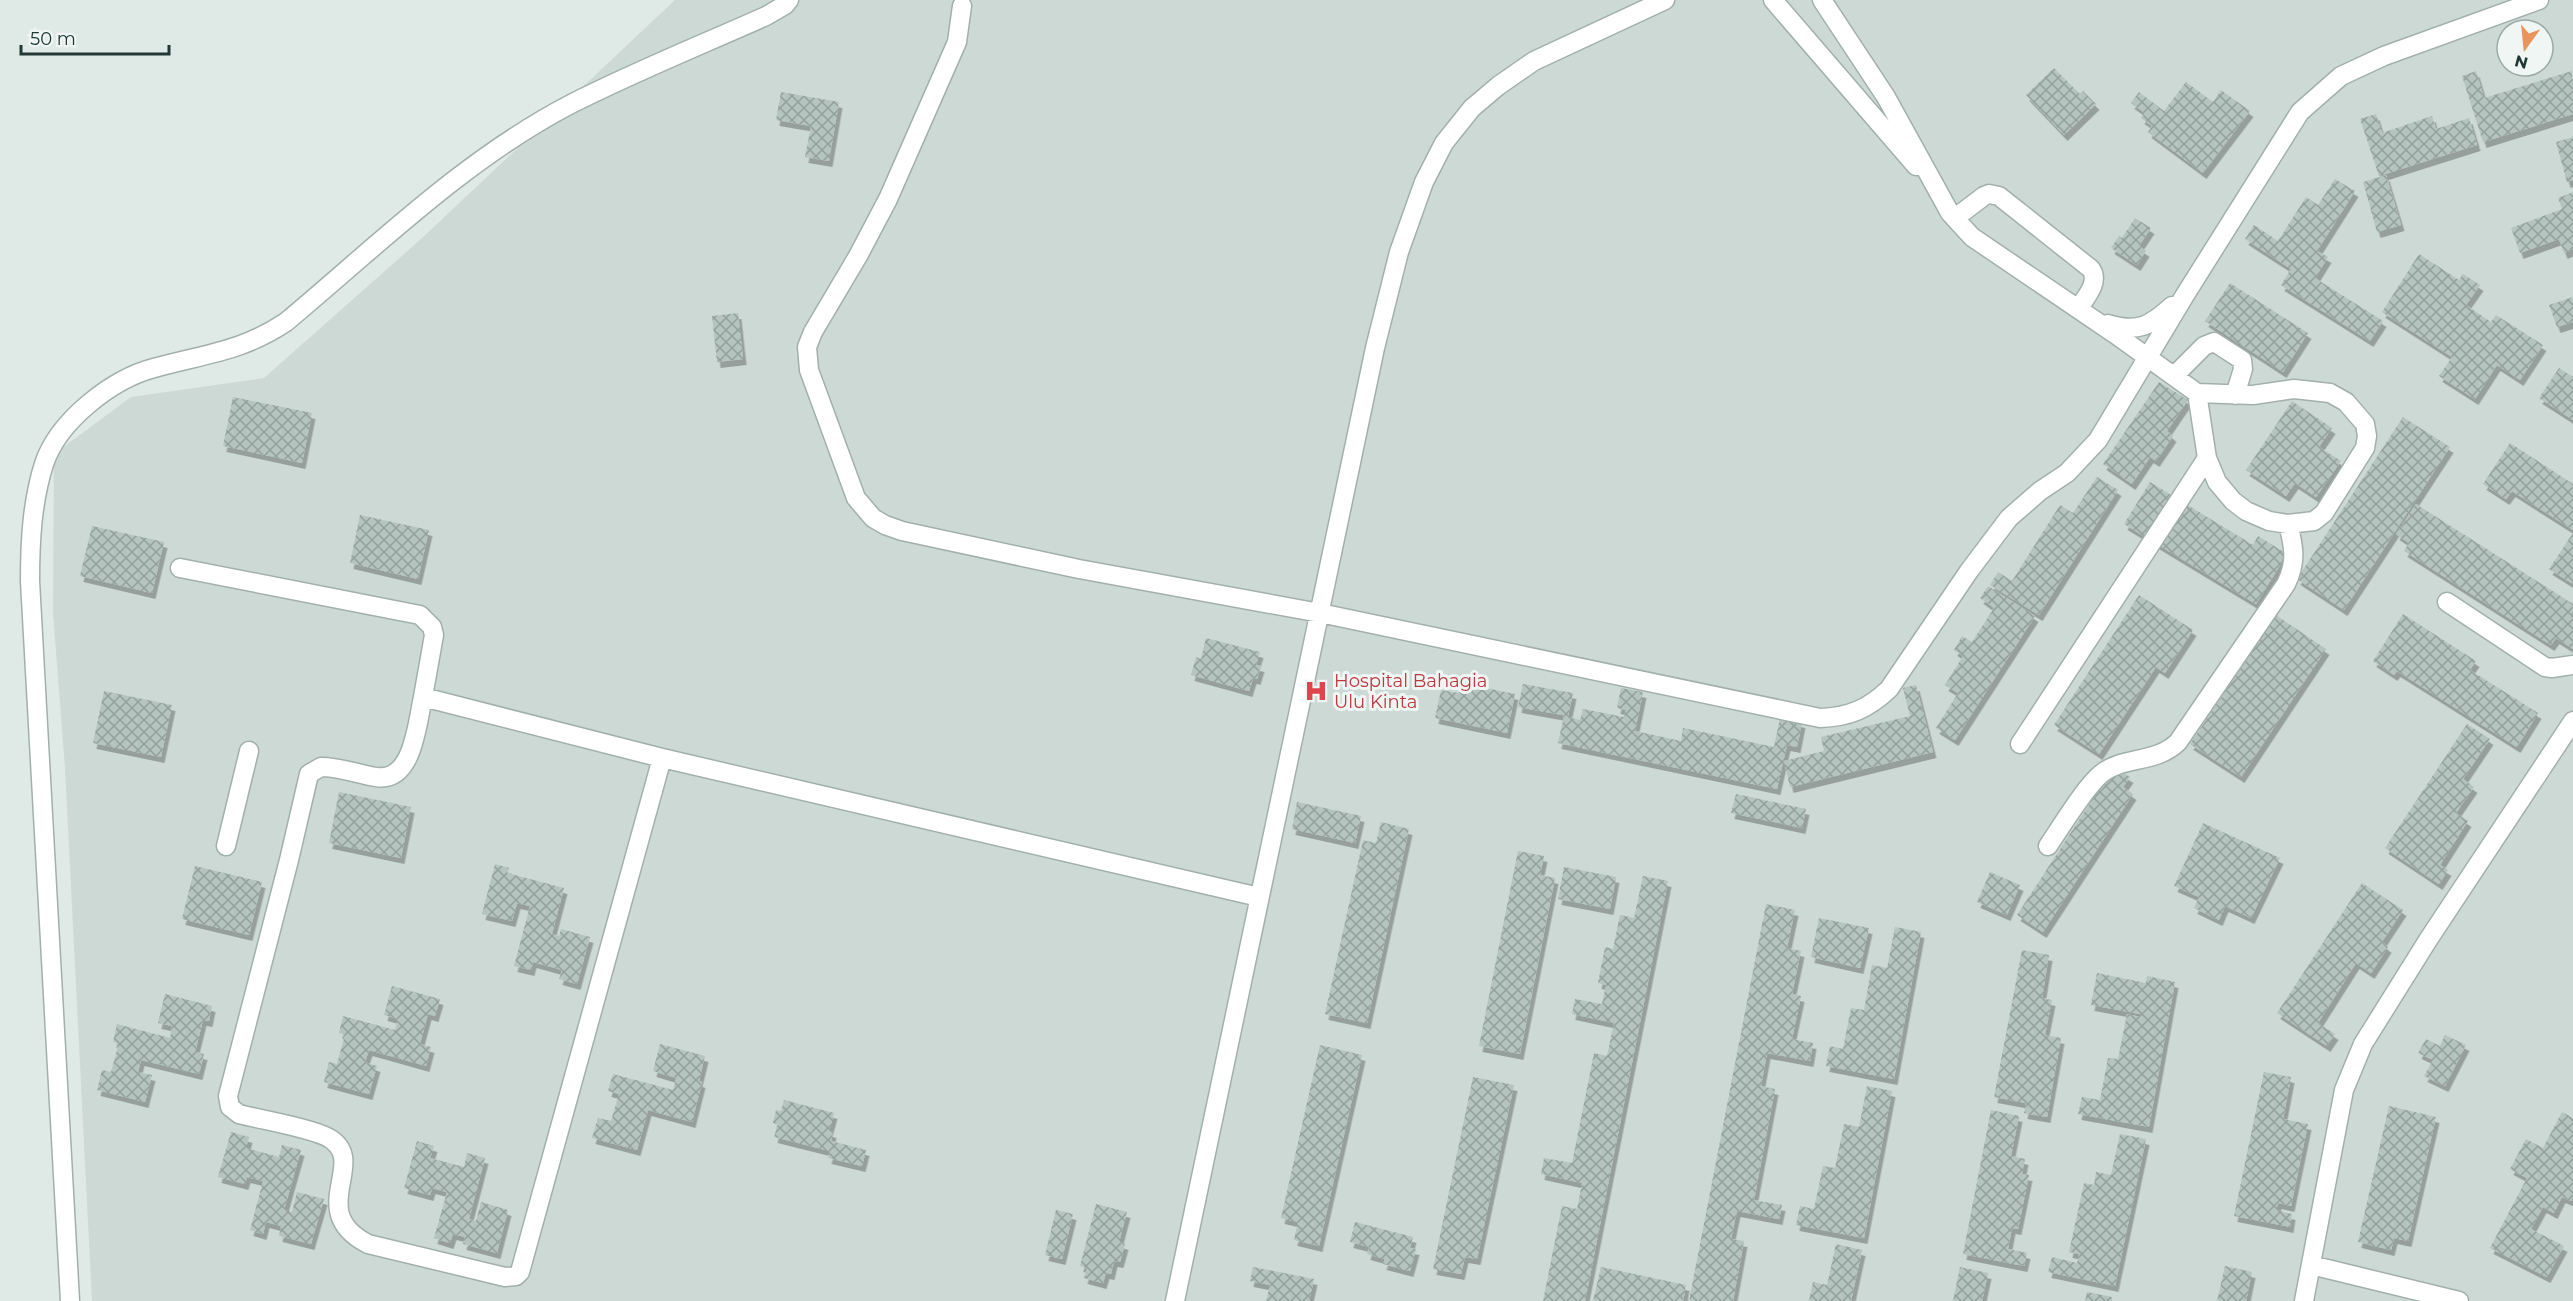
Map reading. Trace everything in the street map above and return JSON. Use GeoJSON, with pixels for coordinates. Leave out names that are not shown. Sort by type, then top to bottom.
{"type":"FeatureCollection","features":[{"type":"Feature","properties":{"kind":"street"},"geometry":{"type":"LineString","coordinates":[[70,1301],[30,581],[30,527],[45,462],[59,437],[80,411],[108,388],[151,369],[240,347],[266,335],[286,322],[466,171],[530,129],[571,104],[766,16],[785,5],[789,0]]}},
{"type":"Feature","properties":{"kind":"street"},"geometry":{"type":"LineString","coordinates":[[1175,1301],[1375,348],[1400,252],[1424,182],[1444,143],[1472,108],[1498,86],[1534,61],[1665,0]]}},
{"type":"Feature","properties":{"kind":"street"},"geometry":{"type":"LineString","coordinates":[[1773,0],[1937,189]]}},
{"type":"Feature","properties":{"kind":"street"},"geometry":{"type":"LineString","coordinates":[[1822,0],[1886,97],[1955,218],[1971,237],[2079,309],[2197,393],[2253,395],[2294,388],[2330,393],[2346,402],[2365,424],[2367,436],[2365,448],[2324,513],[2314,521],[2288,524],[2256,516],[2233,501],[2217,482],[2207,458],[2197,393]]}},
{"type":"Feature","properties":{"kind":"street"},"geometry":{"type":"LineString","coordinates":[[962,6],[957,42],[897,179],[858,256],[813,332],[807,347],[809,370],[856,498],[873,518],[902,531],[1079,569],[1320,613],[1820,718],[1847,716],[1875,703],[1889,689],[1969,571],[2009,518],[2040,491],[2067,473],[2098,440],[2185,295],[2300,112],[2341,76],[2384,56],[2539,0]]}},
{"type":"Feature","properties":{"kind":"street"},"geometry":{"type":"LineString","coordinates":[[1955,218],[1984,196],[1989,194],[1999,196],[2091,269],[2095,279],[2079,309]]}},
{"type":"Feature","properties":{"kind":"street"},"geometry":{"type":"LineString","coordinates":[[2096,321],[2131,329],[2142,328],[2160,318],[2185,295]]}},
{"type":"Feature","properties":{"kind":"street"},"geometry":{"type":"LineString","coordinates":[[2174,376],[2204,346],[2214,342],[2238,356],[2244,364],[2235,395]]}},
{"type":"Feature","properties":{"kind":"street"},"geometry":{"type":"LineString","coordinates":[[2020,744],[2207,458]]}},
{"type":"Feature","properties":{"kind":"street"},"geometry":{"type":"LineString","coordinates":[[2048,846],[2102,773],[2158,755],[2170,750],[2178,742],[2286,584],[2295,559],[2295,548],[2288,524]]}},
{"type":"Feature","properties":{"kind":"street"},"geometry":{"type":"LineString","coordinates":[[180,568],[412,612],[427,620],[434,635],[423,697],[408,758],[400,771],[385,778],[321,766],[309,774],[289,861],[228,1096],[230,1107],[239,1114],[320,1135],[336,1144],[344,1163],[337,1208],[340,1219],[354,1237],[368,1244],[510,1278],[520,1272],[662,758]]}},
{"type":"Feature","properties":{"kind":"street"},"geometry":{"type":"LineString","coordinates":[[2447,602],[2545,667],[2573,665]]}},
{"type":"Feature","properties":{"kind":"street"},"geometry":{"type":"LineString","coordinates":[[423,697],[662,758],[1259,897]]}},
{"type":"Feature","properties":{"kind":"street"},"geometry":{"type":"LineString","coordinates":[[2304,1301],[2344,1090],[2358,1052],[2428,940],[2568,741],[2573,721]]}},
{"type":"Feature","properties":{"kind":"street"},"geometry":{"type":"LineString","coordinates":[[226,846],[249,751]]}},
{"type":"Feature","properties":{"kind":"street"},"geometry":{"type":"LineString","coordinates":[[2311,1265],[2459,1301]]}},
{"type":"Feature","properties":{"kind":"shaded area","name":"Hospital Bahagia Ulu Kinta"},"geometry":{"type":"Polygon","coordinates":[[[675,0],[2573,0],[2573,1301],[92,1301],[65,768],[53,613],[54,454],[131,397],[264,378],[421,239],[675,0]]]}},
{"type":"Feature","properties":{"kind":"building"},"geometry":{"type":"Polygon","coordinates":[[[2054,68],[2080,94],[2083,91],[2096,104],[2064,135],[2026,95],[2054,68]]]}},
{"type":"Feature","properties":{"kind":"building"},"geometry":{"type":"Polygon","coordinates":[[[2476,71],[2484,98],[2572,71],[2573,114],[2483,142],[2462,76],[2476,71]]]}},
{"type":"Feature","properties":{"kind":"building"},"geometry":{"type":"Polygon","coordinates":[[[2186,82],[2213,102],[2221,90],[2250,111],[2203,173],[2148,132],[2152,126],[2141,118],[2145,113],[2131,103],[2139,92],[2164,111],[2186,82]]]}},
{"type":"Feature","properties":{"kind":"building"},"geometry":{"type":"Polygon","coordinates":[[[781,92],[839,102],[829,161],[805,157],[811,126],[776,120],[781,92]]]}},
{"type":"Feature","properties":{"kind":"building"},"geometry":{"type":"Polygon","coordinates":[[[2376,114],[2382,133],[2432,116],[2436,129],[2469,118],[2477,145],[2379,176],[2360,119],[2376,114]]]}},
{"type":"Feature","properties":{"kind":"building"},"geometry":{"type":"Polygon","coordinates":[[[2573,137],[2573,180],[2567,182],[2556,142],[2573,137]]]}},
{"type":"Feature","properties":{"kind":"building"},"geometry":{"type":"Polygon","coordinates":[[[2386,175],[2401,225],[2377,232],[2363,182],[2386,175]]]}},
{"type":"Feature","properties":{"kind":"building"},"geometry":{"type":"Polygon","coordinates":[[[2335,179],[2355,191],[2317,251],[2328,257],[2315,278],[2383,321],[2370,341],[2281,285],[2291,269],[2245,239],[2254,225],[2278,241],[2306,197],[2318,205],[2335,179]]]}},
{"type":"Feature","properties":{"kind":"building"},"geometry":{"type":"Polygon","coordinates":[[[2573,192],[2573,249],[2564,253],[2559,239],[2520,253],[2511,228],[2562,209],[2558,198],[2573,192]]]}},
{"type":"Feature","properties":{"kind":"building"},"geometry":{"type":"Polygon","coordinates":[[[2135,218],[2151,228],[2139,246],[2146,251],[2137,265],[2111,248],[2119,236],[2122,238],[2135,218]]]}},
{"type":"Feature","properties":{"kind":"building"},"geometry":{"type":"Polygon","coordinates":[[[2419,254],[2459,280],[2463,274],[2480,285],[2466,305],[2491,322],[2496,315],[2543,345],[2520,380],[2497,365],[2475,399],[2439,376],[2452,357],[2382,312],[2419,254]]]}},
{"type":"Feature","properties":{"kind":"building"},"geometry":{"type":"Polygon","coordinates":[[[2230,283],[2308,333],[2283,372],[2205,321],[2230,283]]]}},
{"type":"Feature","properties":{"kind":"building"},"geometry":{"type":"Polygon","coordinates":[[[2573,297],[2573,322],[2557,327],[2549,305],[2573,297]]]}},
{"type":"Feature","properties":{"kind":"building"},"geometry":{"type":"Polygon","coordinates":[[[738,313],[743,359],[717,362],[712,316],[738,313]]]}},
{"type":"Feature","properties":{"kind":"building"},"geometry":{"type":"Polygon","coordinates":[[[2559,368],[2573,377],[2573,420],[2539,398],[2559,368]]]}},
{"type":"Feature","properties":{"kind":"building"},"geometry":{"type":"Polygon","coordinates":[[[2159,382],[2188,400],[2167,431],[2173,436],[2156,461],[2150,457],[2132,484],[2103,464],[2159,382]]]}},
{"type":"Feature","properties":{"kind":"building"},"geometry":{"type":"Polygon","coordinates":[[[233,397],[312,413],[302,463],[223,446],[233,397]]]}},
{"type":"Feature","properties":{"kind":"building"},"geometry":{"type":"Polygon","coordinates":[[[2292,401],[2332,428],[2319,447],[2341,461],[2316,497],[2295,483],[2286,496],[2246,470],[2292,401]]]}},
{"type":"Feature","properties":{"kind":"building"},"geometry":{"type":"Polygon","coordinates":[[[2403,417],[2450,447],[2344,610],[2297,579],[2403,417]]]}},
{"type":"Feature","properties":{"kind":"building"},"geometry":{"type":"Polygon","coordinates":[[[2510,443],[2573,484],[2573,530],[2512,491],[2506,499],[2483,484],[2510,443]]]}},
{"type":"Feature","properties":{"kind":"building"},"geometry":{"type":"Polygon","coordinates":[[[2097,477],[2118,490],[2039,615],[1990,585],[1998,572],[2012,581],[2060,505],[2073,513],[2097,477]]]}},
{"type":"Feature","properties":{"kind":"building"},"geometry":{"type":"Polygon","coordinates":[[[2150,482],[2253,545],[2258,536],[2287,554],[2256,604],[2124,524],[2150,482]]]}},
{"type":"Feature","properties":{"kind":"building"},"geometry":{"type":"Polygon","coordinates":[[[2416,504],[2573,604],[2570,616],[2573,618],[2573,649],[2556,638],[2551,645],[2404,551],[2409,543],[2396,534],[2416,504]]]}},
{"type":"Feature","properties":{"kind":"building"},"geometry":{"type":"Polygon","coordinates":[[[360,515],[429,530],[418,579],[350,563],[360,515]]]}},
{"type":"Feature","properties":{"kind":"building"},"geometry":{"type":"Polygon","coordinates":[[[92,526],[164,542],[152,593],[80,576],[92,526]]]}},
{"type":"Feature","properties":{"kind":"building"},"geometry":{"type":"Polygon","coordinates":[[[2573,533],[2573,584],[2549,569],[2573,533]]]}},
{"type":"Feature","properties":{"kind":"building"},"geometry":{"type":"Polygon","coordinates":[[[1988,586],[2035,616],[1955,740],[1936,728],[1958,693],[1945,685],[1963,656],[1954,650],[1962,636],[1972,642],[1994,608],[1980,598],[1988,586]]]}},
{"type":"Feature","properties":{"kind":"building"},"geometry":{"type":"Polygon","coordinates":[[[2139,595],[2193,630],[2165,673],[2156,667],[2099,754],[2054,725],[2139,595]]]}},
{"type":"Feature","properties":{"kind":"building"},"geometry":{"type":"Polygon","coordinates":[[[2403,614],[2476,661],[2470,670],[2538,713],[2517,747],[2397,671],[2394,675],[2373,661],[2403,614]]]}},
{"type":"Feature","properties":{"kind":"building"},"geometry":{"type":"Polygon","coordinates":[[[2276,615],[2326,649],[2241,777],[2190,744],[2276,615]]]}},
{"type":"Feature","properties":{"kind":"building"},"geometry":{"type":"Polygon","coordinates":[[[1206,638],[1260,652],[1256,665],[1261,666],[1257,679],[1253,678],[1249,691],[1191,675],[1196,657],[1201,659],[1206,638]]]}},
{"type":"Feature","properties":{"kind":"building"},"geometry":{"type":"Polygon","coordinates":[[[1461,683],[1515,694],[1507,733],[1435,718],[1441,690],[1459,693],[1461,683]]]}},
{"type":"Feature","properties":{"kind":"building"},"geometry":{"type":"Polygon","coordinates":[[[1523,684],[1573,693],[1568,716],[1518,707],[1523,684]]]}},
{"type":"Feature","properties":{"kind":"building"},"geometry":{"type":"Polygon","coordinates":[[[1916,685],[1933,752],[1790,787],[1784,761],[1824,751],[1821,737],[1910,716],[1903,688],[1916,685]]]}},
{"type":"Feature","properties":{"kind":"building"},"geometry":{"type":"Polygon","coordinates":[[[1621,688],[1643,692],[1635,731],[1681,741],[1683,728],[1774,747],[1780,718],[1802,722],[1797,747],[1787,745],[1777,789],[1558,743],[1564,716],[1580,720],[1583,709],[1624,717],[1626,710],[1617,708],[1621,688]]]}},
{"type":"Feature","properties":{"kind":"building"},"geometry":{"type":"Polygon","coordinates":[[[104,691],[172,705],[161,757],[93,743],[104,691]]]}},
{"type":"Feature","properties":{"kind":"building"},"geometry":{"type":"Polygon","coordinates":[[[2467,724],[2490,739],[2463,779],[2474,787],[2456,813],[2468,821],[2440,865],[2448,870],[2439,884],[2385,848],[2467,724]]]}},
{"type":"Feature","properties":{"kind":"building"},"geometry":{"type":"Polygon","coordinates":[[[2117,769],[2130,777],[2123,787],[2133,794],[2043,932],[2017,915],[2107,777],[2110,779],[2117,769]]]}},
{"type":"Feature","properties":{"kind":"building"},"geometry":{"type":"Polygon","coordinates":[[[339,792],[411,807],[401,858],[329,843],[339,792]]]}},
{"type":"Feature","properties":{"kind":"building"},"geometry":{"type":"Polygon","coordinates":[[[1736,794],[1806,809],[1802,828],[1731,813],[1736,794]]]}},
{"type":"Feature","properties":{"kind":"building"},"geometry":{"type":"Polygon","coordinates":[[[1297,802],[1361,816],[1355,843],[1292,829],[1297,802]]]}},
{"type":"Feature","properties":{"kind":"building"},"geometry":{"type":"Polygon","coordinates":[[[1381,822],[1409,829],[1367,1023],[1325,1014],[1363,840],[1376,843],[1381,822]]]}},
{"type":"Feature","properties":{"kind":"building"},"geometry":{"type":"Polygon","coordinates":[[[2203,823],[2280,858],[2251,918],[2225,906],[2219,920],[2194,908],[2199,897],[2174,886],[2203,823]]]}},
{"type":"Feature","properties":{"kind":"building"},"geometry":{"type":"Polygon","coordinates":[[[1518,851],[1544,856],[1540,875],[1555,878],[1520,1054],[1479,1046],[1518,851]]]}},
{"type":"Feature","properties":{"kind":"building"},"geometry":{"type":"Polygon","coordinates":[[[495,864],[509,868],[507,873],[564,888],[552,934],[559,936],[561,929],[590,937],[577,984],[559,979],[562,970],[533,962],[531,970],[514,966],[530,906],[517,903],[512,921],[482,914],[495,864]]]}},
{"type":"Feature","properties":{"kind":"building"},"geometry":{"type":"Polygon","coordinates":[[[195,866],[262,882],[249,935],[182,919],[195,866]]]}},
{"type":"Feature","properties":{"kind":"building"},"geometry":{"type":"Polygon","coordinates":[[[1564,867],[1616,877],[1610,909],[1558,899],[1564,867]]]}},
{"type":"Feature","properties":{"kind":"building"},"geometry":{"type":"Polygon","coordinates":[[[1990,872],[2020,885],[2007,915],[1977,902],[1990,872]]]}},
{"type":"Feature","properties":{"kind":"building"},"geometry":{"type":"Polygon","coordinates":[[[1643,876],[1668,881],[1585,1301],[1543,1301],[1562,1206],[1577,1209],[1582,1183],[1541,1174],[1544,1158],[1572,1163],[1594,1053],[1607,1056],[1614,1023],[1572,1014],[1575,999],[1602,1004],[1606,985],[1598,983],[1605,947],[1613,949],[1620,915],[1634,918],[1643,876]]]}},
{"type":"Feature","properties":{"kind":"building"},"geometry":{"type":"Polygon","coordinates":[[[2362,883],[2403,910],[2382,942],[2388,947],[2371,973],[2356,963],[2318,1023],[2335,1034],[2327,1046],[2277,1013],[2362,883]]]}},
{"type":"Feature","properties":{"kind":"building"},"geometry":{"type":"Polygon","coordinates":[[[1766,904],[1795,910],[1787,948],[1801,951],[1792,994],[1801,996],[1792,1039],[1813,1043],[1810,1061],[1767,1053],[1761,1086],[1775,1089],[1754,1200],[1782,1205],[1779,1219],[1737,1211],[1731,1239],[1744,1241],[1733,1301],[1689,1301],[1766,904]]]}},
{"type":"Feature","properties":{"kind":"building"},"geometry":{"type":"Polygon","coordinates":[[[1819,918],[1869,928],[1860,968],[1811,957],[1819,918]]]}},
{"type":"Feature","properties":{"kind":"building"},"geometry":{"type":"Polygon","coordinates":[[[1895,927],[1921,932],[1894,1079],[1826,1066],[1830,1046],[1843,1049],[1851,1008],[1864,1010],[1872,965],[1887,968],[1895,927]]]}},
{"type":"Feature","properties":{"kind":"building"},"geometry":{"type":"Polygon","coordinates":[[[2022,950],[2049,955],[2042,998],[2052,1000],[2045,1035],[2061,1038],[2047,1117],[2024,1113],[2026,1103],[1994,1097],[2022,950]]]}},
{"type":"Feature","properties":{"kind":"building"},"geometry":{"type":"Polygon","coordinates":[[[2097,973],[2146,983],[2147,976],[2175,982],[2149,1127],[2078,1114],[2082,1097],[2100,1100],[2108,1058],[2118,1059],[2127,1014],[2140,1017],[2140,1014],[2091,1005],[2097,973]]]}},
{"type":"Feature","properties":{"kind":"building"},"geometry":{"type":"Polygon","coordinates":[[[392,986],[440,999],[435,1016],[428,1014],[420,1044],[431,1047],[426,1066],[369,1050],[365,1062],[377,1066],[369,1094],[324,1082],[329,1062],[337,1064],[345,1035],[339,1033],[343,1016],[395,1030],[398,1019],[384,1015],[392,986]]]}},
{"type":"Feature","properties":{"kind":"building"},"geometry":{"type":"Polygon","coordinates":[[[165,994],[212,1006],[209,1021],[203,1020],[195,1052],[204,1054],[199,1074],[141,1060],[138,1072],[152,1075],[145,1102],[97,1090],[102,1070],[111,1072],[119,1043],[113,1042],[117,1024],[170,1038],[172,1026],[158,1023],[165,994]]]}},
{"type":"Feature","properties":{"kind":"building"},"geometry":{"type":"Polygon","coordinates":[[[2445,1035],[2466,1045],[2445,1086],[2424,1076],[2433,1060],[2418,1053],[2426,1039],[2440,1046],[2445,1035]]]}},
{"type":"Feature","properties":{"kind":"building"},"geometry":{"type":"Polygon","coordinates":[[[660,1044],[705,1056],[699,1081],[702,1082],[692,1122],[648,1110],[637,1150],[592,1138],[598,1118],[611,1121],[619,1094],[608,1091],[613,1074],[673,1090],[676,1078],[653,1071],[660,1044]]]}},
{"type":"Feature","properties":{"kind":"building"},"geometry":{"type":"Polygon","coordinates":[[[1320,1045],[1362,1055],[1319,1246],[1294,1240],[1298,1222],[1281,1218],[1320,1045]]]}},
{"type":"Feature","properties":{"kind":"building"},"geometry":{"type":"Polygon","coordinates":[[[2264,1072],[2291,1077],[2283,1119],[2308,1124],[2291,1206],[2278,1203],[2276,1210],[2292,1214],[2290,1227],[2234,1216],[2264,1072]]]}},
{"type":"Feature","properties":{"kind":"building"},"geometry":{"type":"Polygon","coordinates":[[[1473,1077],[1514,1085],[1477,1259],[1465,1257],[1461,1274],[1433,1269],[1473,1077]]]}},
{"type":"Feature","properties":{"kind":"building"},"geometry":{"type":"Polygon","coordinates":[[[1867,1086],[1892,1091],[1864,1238],[1796,1225],[1800,1206],[1814,1209],[1823,1166],[1835,1168],[1844,1124],[1859,1127],[1867,1086]]]}},
{"type":"Feature","properties":{"kind":"building"},"geometry":{"type":"Polygon","coordinates":[[[784,1100],[834,1113],[829,1131],[833,1132],[831,1141],[866,1150],[862,1166],[828,1158],[830,1151],[774,1137],[778,1124],[773,1123],[776,1110],[781,1111],[784,1100]]]}},
{"type":"Feature","properties":{"kind":"building"},"geometry":{"type":"Polygon","coordinates":[[[2389,1106],[2436,1117],[2408,1241],[2394,1238],[2391,1250],[2358,1242],[2389,1106]]]}},
{"type":"Feature","properties":{"kind":"building"},"geometry":{"type":"Polygon","coordinates":[[[1991,1110],[2019,1116],[2011,1156],[2025,1159],[2022,1174],[2029,1175],[2018,1229],[2012,1228],[2008,1249],[2027,1253],[2024,1266],[1963,1254],[1991,1110]]]}},
{"type":"Feature","properties":{"kind":"building"},"geometry":{"type":"Polygon","coordinates":[[[2562,1112],[2573,1118],[2573,1197],[2571,1201],[2562,1197],[2554,1213],[2543,1207],[2531,1229],[2564,1246],[2547,1277],[2490,1248],[2527,1178],[2510,1169],[2526,1139],[2543,1148],[2562,1112]]]}},
{"type":"Feature","properties":{"kind":"building"},"geometry":{"type":"Polygon","coordinates":[[[231,1132],[249,1137],[246,1148],[279,1157],[282,1145],[301,1150],[284,1210],[292,1212],[297,1192],[324,1199],[311,1244],[279,1236],[281,1226],[266,1222],[263,1234],[250,1230],[263,1181],[247,1177],[245,1184],[218,1177],[231,1132]]]}},
{"type":"Feature","properties":{"kind":"building"},"geometry":{"type":"Polygon","coordinates":[[[2120,1134],[2146,1139],[2115,1286],[2048,1272],[2052,1257],[2077,1263],[2079,1254],[2069,1252],[2084,1183],[2094,1185],[2096,1172],[2111,1175],[2120,1134]]]}},
{"type":"Feature","properties":{"kind":"building"},"geometry":{"type":"Polygon","coordinates":[[[417,1141],[434,1146],[430,1158],[464,1167],[467,1153],[485,1158],[469,1219],[476,1221],[481,1202],[508,1210],[497,1253],[463,1244],[465,1237],[453,1234],[450,1243],[434,1238],[447,1192],[432,1188],[430,1195],[404,1188],[417,1141]]]}},
{"type":"Feature","properties":{"kind":"building"},"geometry":{"type":"Polygon","coordinates":[[[1096,1204],[1127,1212],[1119,1242],[1125,1244],[1120,1262],[1114,1261],[1111,1274],[1106,1273],[1103,1283],[1084,1278],[1087,1268],[1080,1266],[1096,1204]]]}},
{"type":"Feature","properties":{"kind":"building"},"geometry":{"type":"Polygon","coordinates":[[[1056,1210],[1073,1214],[1062,1259],[1045,1255],[1056,1210]]]}},
{"type":"Feature","properties":{"kind":"building"},"geometry":{"type":"Polygon","coordinates":[[[1355,1222],[1413,1237],[1410,1248],[1416,1249],[1410,1271],[1383,1264],[1385,1259],[1367,1254],[1369,1247],[1350,1242],[1355,1222]]]}},
{"type":"Feature","properties":{"kind":"building"},"geometry":{"type":"Polygon","coordinates":[[[1836,1244],[1862,1250],[1851,1301],[1809,1301],[1813,1282],[1827,1285],[1836,1244]]]}},
{"type":"Feature","properties":{"kind":"building"},"geometry":{"type":"Polygon","coordinates":[[[2225,1266],[2252,1272],[2246,1301],[2217,1301],[2225,1266]]]}},
{"type":"Feature","properties":{"kind":"building"},"geometry":{"type":"Polygon","coordinates":[[[1253,1267],[1314,1279],[1309,1301],[1266,1301],[1270,1285],[1250,1281],[1253,1267]]]}},
{"type":"Feature","properties":{"kind":"building"},"geometry":{"type":"Polygon","coordinates":[[[1601,1267],[1686,1285],[1683,1301],[1593,1301],[1601,1267]]]}},
{"type":"Feature","properties":{"kind":"building"},"geometry":{"type":"Polygon","coordinates":[[[1960,1267],[1988,1273],[1982,1301],[1953,1301],[1960,1267]]]}},
{"type":"Feature","properties":{"kind":"building"},"geometry":{"type":"Polygon","coordinates":[[[2087,1292],[2112,1297],[2112,1301],[2085,1301],[2087,1292]]]}},
{"type":"Feature","properties":{"kind":"place","name":"Hospital Bahagia Ulu Kinta"},"geometry":{"type":"Point","coordinates":[1316,691]}}]}
